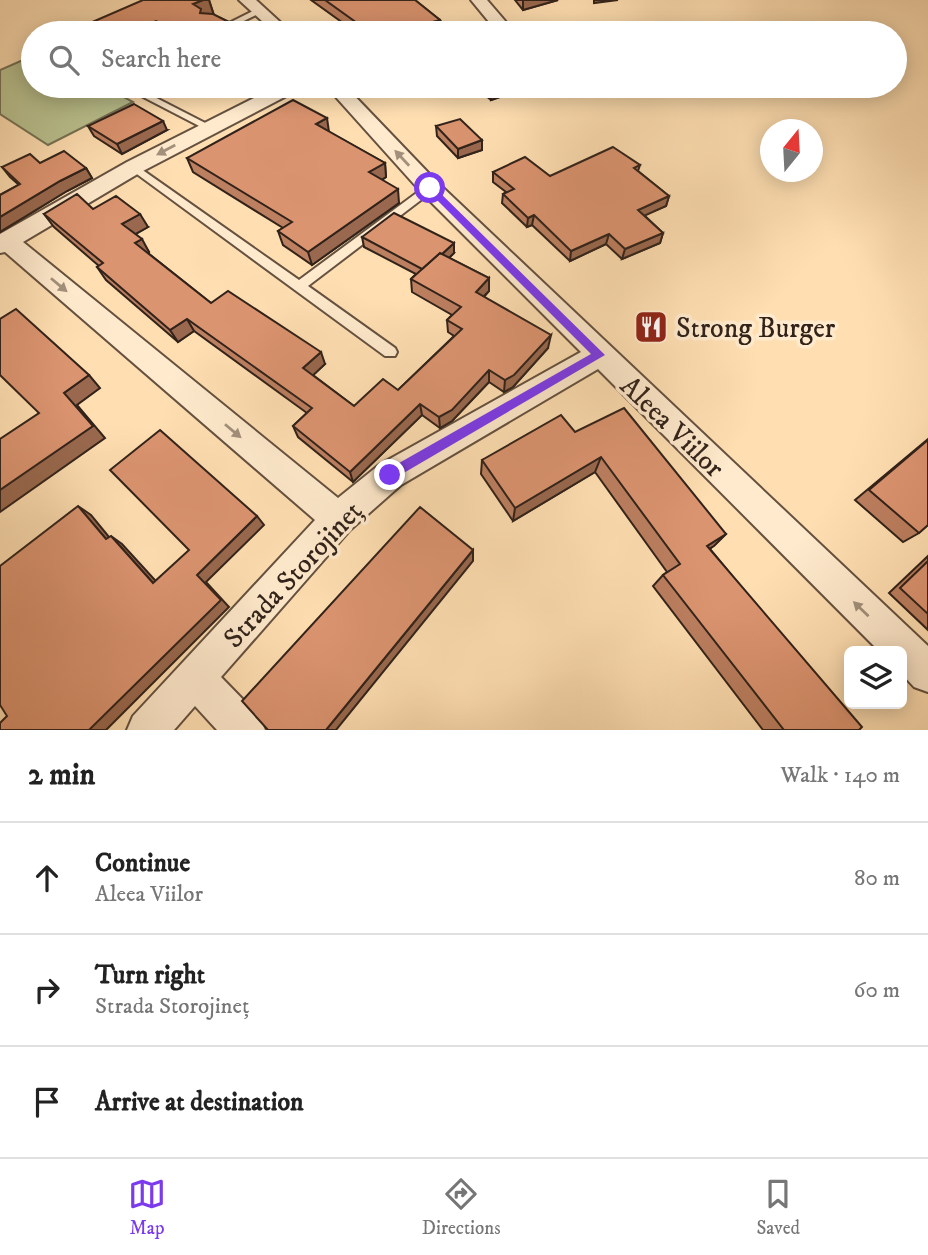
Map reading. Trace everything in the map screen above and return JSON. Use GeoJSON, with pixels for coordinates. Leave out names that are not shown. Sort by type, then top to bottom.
{"type":"FeatureCollection","features":[{"type":"Feature","properties":{"kind":"street"},"geometry":{"type":"LineString","coordinates":[[247,0],[271,21]]}},
{"type":"Feature","properties":{"kind":"street"},"geometry":{"type":"LineString","coordinates":[[480,0],[492,21]]}},
{"type":"Feature","properties":{"kind":"street"},"geometry":{"type":"LineString","coordinates":[[267,98],[134,167],[3,243],[338,519]]}},
{"type":"Feature","properties":{"kind":"street","name":"Aleea Viilor"},"geometry":{"type":"LineString","coordinates":[[346,98],[430,188],[928,673]]}},
{"type":"Feature","properties":{"kind":"street","name":"Strada Storojineț"},"geometry":{"type":"LineString","coordinates":[[147,730],[338,519],[390,475],[599,355]]}},
{"type":"Feature","properties":{"kind":"street"},"geometry":{"type":"LineString","coordinates":[[195,678],[245,730]]}},
{"type":"Feature","properties":{"kind":"lane"},"geometry":{"type":"LineString","coordinates":[[239,21],[260,11]]}},
{"type":"Feature","properties":{"kind":"lane"},"geometry":{"type":"LineString","coordinates":[[151,98],[208,127]]}},
{"type":"Feature","properties":{"kind":"lane"},"geometry":{"type":"LineString","coordinates":[[134,167],[301,285],[390,352]]}},
{"type":"Feature","properties":{"kind":"lane"},"geometry":{"type":"LineString","coordinates":[[301,285],[430,188]]}},
{"type":"Feature","properties":{"kind":"green space"},"geometry":{"type":"Polygon","coordinates":[[[21,61],[21,98],[126,98],[133,102],[48,145],[0,114],[0,70],[21,61]]]}},
{"type":"Feature","properties":{"kind":"building"},"geometry":{"type":"Polygon","coordinates":[[[143,0],[203,0],[193,4],[201,9],[200,13],[213,14],[227,21],[156,21],[95,21],[143,0]]]}},
{"type":"Feature","properties":{"kind":"building"},"geometry":{"type":"Polygon","coordinates":[[[325,0],[415,0],[440,20],[436,21],[354,21],[325,0]]]}},
{"type":"Feature","properties":{"kind":"building"},"geometry":{"type":"Polygon","coordinates":[[[293,100],[327,118],[316,124],[385,163],[369,172],[398,189],[308,252],[278,231],[292,222],[187,158],[293,100]]]}},
{"type":"Feature","properties":{"kind":"building"},"geometry":{"type":"Polygon","coordinates":[[[134,104],[163,121],[117,144],[88,126],[134,104]]]}},
{"type":"Feature","properties":{"kind":"building"},"geometry":{"type":"Polygon","coordinates":[[[460,119],[482,140],[458,149],[436,126],[460,119]]]}},
{"type":"Feature","properties":{"kind":"building"},"geometry":{"type":"Polygon","coordinates":[[[613,147],[640,165],[634,168],[669,196],[638,210],[663,233],[625,249],[609,234],[571,251],[534,215],[528,218],[503,194],[514,189],[493,172],[525,157],[550,176],[613,147]]]}},
{"type":"Feature","properties":{"kind":"building"},"geometry":{"type":"Polygon","coordinates":[[[64,151],[86,168],[0,217],[0,195],[20,184],[2,167],[30,154],[40,163],[64,151]]]}},
{"type":"Feature","properties":{"kind":"building"},"geometry":{"type":"Polygon","coordinates":[[[77,194],[93,209],[116,196],[140,214],[122,224],[142,239],[135,243],[211,303],[228,291],[321,352],[303,368],[354,406],[383,379],[398,390],[462,329],[447,320],[461,307],[411,279],[440,253],[489,278],[476,292],[551,335],[514,375],[505,380],[489,370],[452,410],[439,417],[420,404],[350,472],[293,426],[312,408],[187,319],[170,330],[97,267],[103,263],[44,214],[77,194]]]}},
{"type":"Feature","properties":{"kind":"building"},"geometry":{"type":"Polygon","coordinates":[[[394,213],[454,243],[422,269],[362,237],[394,213]]]}},
{"type":"Feature","properties":{"kind":"building"},"geometry":{"type":"Polygon","coordinates":[[[16,309],[89,375],[64,393],[93,426],[0,490],[0,439],[39,413],[0,375],[0,319],[16,309]]]}},
{"type":"Feature","properties":{"kind":"building"},"geometry":{"type":"Polygon","coordinates":[[[624,408],[726,534],[707,546],[862,727],[859,730],[784,730],[663,575],[680,564],[601,457],[515,508],[482,460],[561,415],[575,432],[624,408]]]}},
{"type":"Feature","properties":{"kind":"building"},"geometry":{"type":"Polygon","coordinates":[[[160,430],[257,516],[197,575],[221,600],[89,730],[0,730],[0,723],[7,716],[0,705],[0,566],[78,506],[106,539],[111,536],[153,583],[189,550],[110,470],[160,430]]]}},
{"type":"Feature","properties":{"kind":"building"},"geometry":{"type":"Polygon","coordinates":[[[928,440],[928,525],[919,533],[869,490],[928,440]]]}},
{"type":"Feature","properties":{"kind":"building"},"geometry":{"type":"Polygon","coordinates":[[[420,507],[473,550],[326,730],[268,730],[242,701],[420,507]]]}},
{"type":"Feature","properties":{"kind":"building"},"geometry":{"type":"Polygon","coordinates":[[[928,561],[928,614],[900,588],[928,561]]]}},
{"type":"Feature","properties":{"kind":"place","name":"Strong Burger"},"geometry":{"type":"Point","coordinates":[651,327]}},
{"type":"Feature","properties":{"kind":"route"},"geometry":{"type":"LineString","coordinates":[[390,475],[599,355],[430,188]]}}]}
